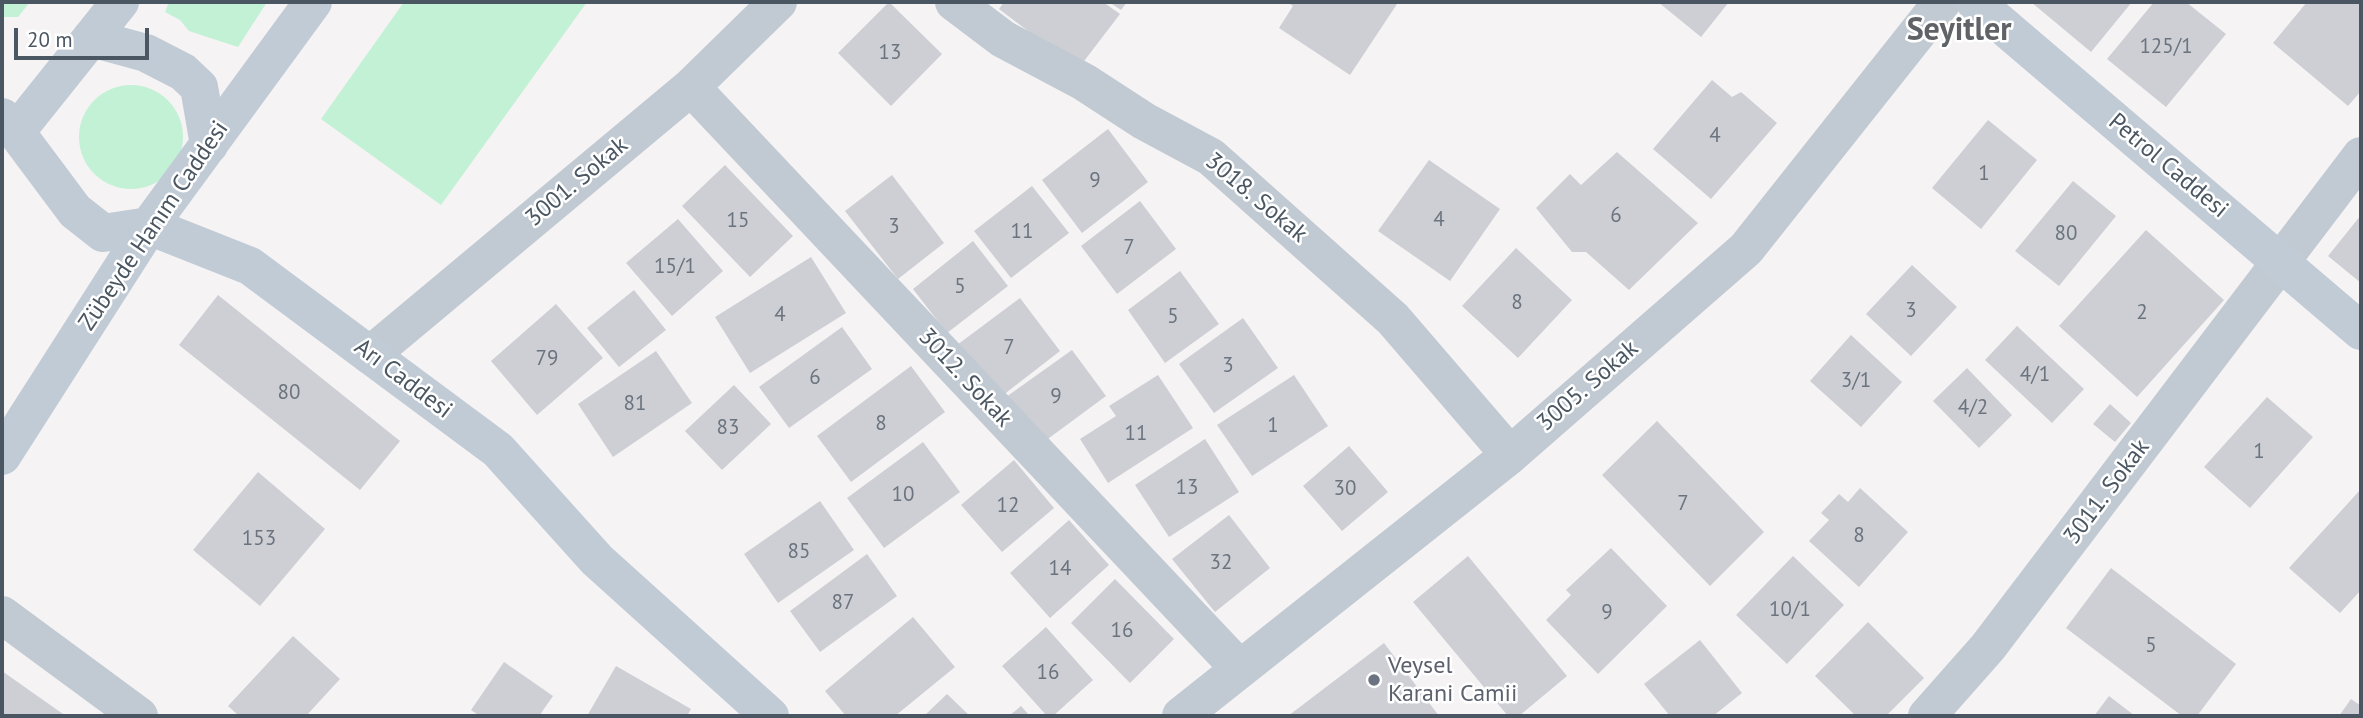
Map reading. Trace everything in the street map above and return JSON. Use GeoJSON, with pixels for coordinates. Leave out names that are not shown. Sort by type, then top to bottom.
{"type":"FeatureCollection","features":[{"type":"Feature","properties":{"kind":"street"},"geometry":{"type":"LineString","coordinates":[[120,2],[6,133],[75,211],[103,233],[149,226]]}},
{"type":"Feature","properties":{"kind":"street","name":"Zübeyde Hanım Caddesi"},"geometry":{"type":"LineString","coordinates":[[2,456],[149,226],[313,2]]}},
{"type":"Feature","properties":{"kind":"street","name":"3001. Sokak"},"geometry":{"type":"LineString","coordinates":[[370,355],[691,87],[778,2]]}},
{"type":"Feature","properties":{"kind":"street","name":"3018. Sokak"},"geometry":{"type":"LineString","coordinates":[[954,2],[1003,39],[1084,82],[1144,121],[1211,157],[1393,319],[1510,455]]}},
{"type":"Feature","properties":{"kind":"street","name":"3005. Sokak"},"geometry":{"type":"LineString","coordinates":[[1181,716],[1510,455],[1746,249],[1942,2]]}},
{"type":"Feature","properties":{"kind":"street","name":"Petrol Caddesi"},"geometry":{"type":"LineString","coordinates":[[1975,2],[2361,331]]}},
{"type":"Feature","properties":{"kind":"street"},"geometry":{"type":"LineString","coordinates":[[91,38],[146,53],[183,72],[199,87],[209,145]]}},
{"type":"Feature","properties":{"kind":"street","name":"3012. Sokak"},"geometry":{"type":"LineString","coordinates":[[691,87],[1239,668]]}},
{"type":"Feature","properties":{"kind":"street","name":"3011. Sokak"},"geometry":{"type":"LineString","coordinates":[[1927,716],[1988,647],[2361,156]]}},
{"type":"Feature","properties":{"kind":"street","name":"Arı Caddesi"},"geometry":{"type":"LineString","coordinates":[[149,226],[250,266],[498,450],[597,561],[757,711]]}},
{"type":"Feature","properties":{"kind":"street"},"geometry":{"type":"LineString","coordinates":[[2,615],[139,716]]}},
{"type":"Feature","properties":{"kind":"green space"},"geometry":{"type":"Polygon","coordinates":[[[2,2],[30,2],[18,17],[2,17],[2,2]]]}},
{"type":"Feature","properties":{"kind":"green space"},"geometry":{"type":"Polygon","coordinates":[[[169,2],[267,2],[238,47],[189,31],[180,20],[165,12],[169,2]]]}},
{"type":"Feature","properties":{"kind":"green space"},"geometry":{"type":"Polygon","coordinates":[[[404,2],[587,2],[441,205],[321,119],[404,2]]]}},
{"type":"Feature","properties":{"kind":"green space"},"geometry":{"type":"Polygon","coordinates":[[[131,85],[151,89],[174,108],[179,117],[183,137],[179,157],[160,180],[151,185],[131,189],[111,185],[88,166],[83,157],[79,137],[83,117],[102,94],[111,89],[131,85]]]}},
{"type":"Feature","properties":{"kind":"building"},"geometry":{"type":"Polygon","coordinates":[[[889,2],[942,54],[891,106],[838,53],[889,2]]]}},
{"type":"Feature","properties":{"kind":"building"},"geometry":{"type":"Polygon","coordinates":[[[1004,2],[1103,2],[1120,14],[1078,69],[999,9],[1004,2]]]}},
{"type":"Feature","properties":{"kind":"building"},"geometry":{"type":"Polygon","coordinates":[[[1109,2],[1127,2],[1121,10],[1109,2]]]}},
{"type":"Feature","properties":{"kind":"building"},"geometry":{"type":"Polygon","coordinates":[[[1287,2],[1397,4],[1350,75],[1279,28],[1293,6],[1287,2]]]}},
{"type":"Feature","properties":{"kind":"building"},"geometry":{"type":"Polygon","coordinates":[[[1658,2],[1729,2],[1701,37],[1658,2]]]}},
{"type":"Feature","properties":{"kind":"building"},"geometry":{"type":"Polygon","coordinates":[[[2031,2],[2132,2],[2091,52],[2031,2]]]}},
{"type":"Feature","properties":{"kind":"building"},"geometry":{"type":"Polygon","coordinates":[[[2154,2],[2186,2],[2226,34],[2166,107],[2107,59],[2154,2]]]}},
{"type":"Feature","properties":{"kind":"building"},"geometry":{"type":"Polygon","coordinates":[[[2307,2],[2361,4],[2361,91],[2348,106],[2273,43],[2307,2]]]}},
{"type":"Feature","properties":{"kind":"building"},"geometry":{"type":"Polygon","coordinates":[[[1712,80],[1732,97],[1741,92],[1777,123],[1711,199],[1653,149],[1712,80]]]}},
{"type":"Feature","properties":{"kind":"building"},"geometry":{"type":"Polygon","coordinates":[[[1988,120],[2037,160],[1981,229],[1932,188],[1988,120]]]}},
{"type":"Feature","properties":{"kind":"building"},"geometry":{"type":"Polygon","coordinates":[[[1108,129],[1148,182],[1082,233],[1042,180],[1108,129]]]}},
{"type":"Feature","properties":{"kind":"building"},"geometry":{"type":"Polygon","coordinates":[[[1617,152],[1698,223],[1629,290],[1586,252],[1572,252],[1536,208],[1570,174],[1581,185],[1617,152]]]}},
{"type":"Feature","properties":{"kind":"building"},"geometry":{"type":"Polygon","coordinates":[[[1429,160],[1500,209],[1450,281],[1378,231],[1429,160]]]}},
{"type":"Feature","properties":{"kind":"building"},"geometry":{"type":"Polygon","coordinates":[[[725,165],[793,236],[750,277],[682,206],[725,165]]]}},
{"type":"Feature","properties":{"kind":"building"},"geometry":{"type":"Polygon","coordinates":[[[892,175],[944,243],[898,279],[845,211],[892,175]]]}},
{"type":"Feature","properties":{"kind":"building"},"geometry":{"type":"Polygon","coordinates":[[[2073,181],[2116,216],[2059,286],[2015,251],[2073,181]]]}},
{"type":"Feature","properties":{"kind":"building"},"geometry":{"type":"Polygon","coordinates":[[[1032,186],[1069,233],[1011,278],[974,231],[1032,186]]]}},
{"type":"Feature","properties":{"kind":"building"},"geometry":{"type":"Polygon","coordinates":[[[1140,201],[1176,249],[1117,294],[1081,246],[1140,201]]]}},
{"type":"Feature","properties":{"kind":"building"},"geometry":{"type":"Polygon","coordinates":[[[2361,215],[2361,283],[2328,256],[2361,215]]]}},
{"type":"Feature","properties":{"kind":"building"},"geometry":{"type":"Polygon","coordinates":[[[678,219],[723,271],[672,316],[626,263],[678,219]]]}},
{"type":"Feature","properties":{"kind":"building"},"geometry":{"type":"Polygon","coordinates":[[[2146,230],[2224,300],[2137,397],[2059,326],[2146,230]]]}},
{"type":"Feature","properties":{"kind":"building"},"geometry":{"type":"Polygon","coordinates":[[[973,241],[1008,286],[947,333],[913,289],[973,241]]]}},
{"type":"Feature","properties":{"kind":"building"},"geometry":{"type":"Polygon","coordinates":[[[1516,248],[1572,300],[1518,358],[1462,306],[1516,248]]]}},
{"type":"Feature","properties":{"kind":"building"},"geometry":{"type":"Polygon","coordinates":[[[811,257],[846,313],[750,373],[715,317],[811,257]]]}},
{"type":"Feature","properties":{"kind":"building"},"geometry":{"type":"Polygon","coordinates":[[[1912,265],[1957,307],[1911,356],[1866,314],[1912,265]]]}},
{"type":"Feature","properties":{"kind":"building"},"geometry":{"type":"Polygon","coordinates":[[[1180,271],[1219,324],[1165,363],[1128,310],[1180,271]]]}},
{"type":"Feature","properties":{"kind":"building"},"geometry":{"type":"Polygon","coordinates":[[[634,290],[666,330],[619,367],[587,328],[634,290]]]}},
{"type":"Feature","properties":{"kind":"building"},"geometry":{"type":"Polygon","coordinates":[[[218,295],[400,441],[360,490],[179,345],[218,295]]]}},
{"type":"Feature","properties":{"kind":"building"},"geometry":{"type":"Polygon","coordinates":[[[1020,298],[1060,351],[998,399],[957,345],[1020,298]]]}},
{"type":"Feature","properties":{"kind":"building"},"geometry":{"type":"Polygon","coordinates":[[[556,304],[603,358],[537,415],[491,361],[556,304]]]}},
{"type":"Feature","properties":{"kind":"building"},"geometry":{"type":"Polygon","coordinates":[[[1243,318],[1278,368],[1214,413],[1179,364],[1243,318]]]}},
{"type":"Feature","properties":{"kind":"building"},"geometry":{"type":"Polygon","coordinates":[[[2017,326],[2084,389],[2052,423],[1985,360],[2017,326]]]}},
{"type":"Feature","properties":{"kind":"building"},"geometry":{"type":"Polygon","coordinates":[[[842,327],[872,369],[789,428],[759,387],[842,327]]]}},
{"type":"Feature","properties":{"kind":"building"},"geometry":{"type":"Polygon","coordinates":[[[1851,335],[1902,382],[1861,427],[1810,381],[1851,335]]]}},
{"type":"Feature","properties":{"kind":"building"},"geometry":{"type":"Polygon","coordinates":[[[1072,350],[1106,396],[1041,444],[1006,397],[1072,350]]]}},
{"type":"Feature","properties":{"kind":"building"},"geometry":{"type":"Polygon","coordinates":[[[656,351],[692,403],[613,457],[578,404],[656,351]]]}},
{"type":"Feature","properties":{"kind":"building"},"geometry":{"type":"Polygon","coordinates":[[[911,366],[945,412],[851,482],[817,436],[911,366]]]}},
{"type":"Feature","properties":{"kind":"building"},"geometry":{"type":"Polygon","coordinates":[[[1967,368],[2012,415],[1979,448],[1933,401],[1967,368]]]}},
{"type":"Feature","properties":{"kind":"building"},"geometry":{"type":"Polygon","coordinates":[[[1158,375],[1193,428],[1108,483],[1080,439],[1116,416],[1109,406],[1158,375]]]}},
{"type":"Feature","properties":{"kind":"building"},"geometry":{"type":"Polygon","coordinates":[[[1294,375],[1328,426],[1252,476],[1217,425],[1294,375]]]}},
{"type":"Feature","properties":{"kind":"building"},"geometry":{"type":"Polygon","coordinates":[[[734,385],[771,424],[722,470],[685,431],[734,385]]]}},
{"type":"Feature","properties":{"kind":"building"},"geometry":{"type":"Polygon","coordinates":[[[2267,397],[2313,437],[2250,508],[2204,467],[2267,397]]]}},
{"type":"Feature","properties":{"kind":"building"},"geometry":{"type":"Polygon","coordinates":[[[2110,404],[2131,423],[2115,442],[2093,424],[2110,404]]]}},
{"type":"Feature","properties":{"kind":"building"},"geometry":{"type":"Polygon","coordinates":[[[1657,421],[1764,532],[1710,586],[1602,475],[1657,421]]]}},
{"type":"Feature","properties":{"kind":"building"},"geometry":{"type":"Polygon","coordinates":[[[1205,439],[1239,492],[1169,537],[1135,485],[1205,439]]]}},
{"type":"Feature","properties":{"kind":"building"},"geometry":{"type":"Polygon","coordinates":[[[923,442],[960,492],[884,548],[847,498],[923,442]]]}},
{"type":"Feature","properties":{"kind":"building"},"geometry":{"type":"Polygon","coordinates":[[[1349,446],[1388,492],[1342,531],[1303,486],[1349,446]]]}},
{"type":"Feature","properties":{"kind":"building"},"geometry":{"type":"Polygon","coordinates":[[[1014,460],[1054,508],[1002,552],[961,505],[1014,460]]]}},
{"type":"Feature","properties":{"kind":"building"},"geometry":{"type":"Polygon","coordinates":[[[258,472],[325,529],[260,606],[193,550],[258,472]]]}},
{"type":"Feature","properties":{"kind":"building"},"geometry":{"type":"Polygon","coordinates":[[[1860,488],[1908,532],[1859,587],[1809,541],[1829,520],[1821,513],[1839,494],[1848,502],[1860,488]]]}},
{"type":"Feature","properties":{"kind":"building"},"geometry":{"type":"Polygon","coordinates":[[[2361,489],[2361,590],[2340,613],[2289,568],[2361,489]]]}},
{"type":"Feature","properties":{"kind":"building"},"geometry":{"type":"Polygon","coordinates":[[[820,501],[854,550],[778,603],[744,554],[820,501]]]}},
{"type":"Feature","properties":{"kind":"building"},"geometry":{"type":"Polygon","coordinates":[[[1229,515],[1270,568],[1215,612],[1172,559],[1229,515]]]}},
{"type":"Feature","properties":{"kind":"building"},"geometry":{"type":"Polygon","coordinates":[[[1069,520],[1109,565],[1050,618],[1010,573],[1069,520]]]}},
{"type":"Feature","properties":{"kind":"building"},"geometry":{"type":"Polygon","coordinates":[[[1611,548],[1667,606],[1598,674],[1546,620],[1571,595],[1566,590],[1611,548]]]}},
{"type":"Feature","properties":{"kind":"building"},"geometry":{"type":"Polygon","coordinates":[[[867,554],[897,596],[820,652],[790,611],[867,554]]]}},
{"type":"Feature","properties":{"kind":"building"},"geometry":{"type":"Polygon","coordinates":[[[1468,556],[1567,676],[1519,716],[1508,716],[1413,602],[1468,556]]]}},
{"type":"Feature","properties":{"kind":"building"},"geometry":{"type":"Polygon","coordinates":[[[1793,556],[1844,605],[1787,664],[1736,615],[1793,556]]]}},
{"type":"Feature","properties":{"kind":"building"},"geometry":{"type":"Polygon","coordinates":[[[2111,568],[2236,664],[2197,716],[2182,716],[2066,628],[2111,568]]]}},
{"type":"Feature","properties":{"kind":"building"},"geometry":{"type":"Polygon","coordinates":[[[1115,579],[1174,639],[1130,683],[1071,623],[1115,579]]]}},
{"type":"Feature","properties":{"kind":"building"},"geometry":{"type":"Polygon","coordinates":[[[913,617],[955,667],[895,716],[846,716],[825,691],[913,617]]]}},
{"type":"Feature","properties":{"kind":"building"},"geometry":{"type":"Polygon","coordinates":[[[1868,622],[1924,678],[1886,716],[1856,716],[1815,676],[1868,622]]]}},
{"type":"Feature","properties":{"kind":"building"},"geometry":{"type":"Polygon","coordinates":[[[1046,627],[1093,680],[1053,716],[1047,716],[1002,666],[1046,627]]]}},
{"type":"Feature","properties":{"kind":"building"},"geometry":{"type":"Polygon","coordinates":[[[293,636],[340,679],[306,716],[239,716],[228,706],[293,636]]]}},
{"type":"Feature","properties":{"kind":"building"},"geometry":{"type":"Polygon","coordinates":[[[1700,640],[1742,693],[1713,716],[1670,716],[1644,684],[1700,640]]]}},
{"type":"Feature","properties":{"kind":"building","name":"Veysel Karani Camii"},"geometry":{"type":"Polygon","coordinates":[[[1384,643],[1439,716],[1288,716],[1384,643]]]}},
{"type":"Feature","properties":{"kind":"building"},"geometry":{"type":"Polygon","coordinates":[[[504,662],[553,696],[539,716],[480,716],[471,710],[504,662]]]}},
{"type":"Feature","properties":{"kind":"building"},"geometry":{"type":"Polygon","coordinates":[[[616,666],[691,709],[687,716],[587,716],[616,666]]]}},
{"type":"Feature","properties":{"kind":"building"},"geometry":{"type":"Polygon","coordinates":[[[2,671],[63,714],[2,716],[2,671]]]}},
{"type":"Feature","properties":{"kind":"building"},"geometry":{"type":"Polygon","coordinates":[[[947,694],[970,716],[924,716],[947,694]]]}},
{"type":"Feature","properties":{"kind":"building"},"geometry":{"type":"Polygon","coordinates":[[[2109,696],[2135,716],[2094,716],[2109,696]]]}},
{"type":"Feature","properties":{"kind":"building"},"geometry":{"type":"Polygon","coordinates":[[[2351,699],[2361,706],[2361,716],[2339,716],[2351,699]]]}},
{"type":"Feature","properties":{"kind":"building"},"geometry":{"type":"Polygon","coordinates":[[[1021,706],[1030,716],[1009,716],[1021,706]]]}},
{"type":"Feature","properties":{"kind":"place","name":"Veysel Karani Camii"},"geometry":{"type":"Point","coordinates":[1374,680]}},
{"type":"Feature","properties":{"kind":"district","name":"Seyitler"},"geometry":{"type":"Point","coordinates":[1959,31]}}]}
